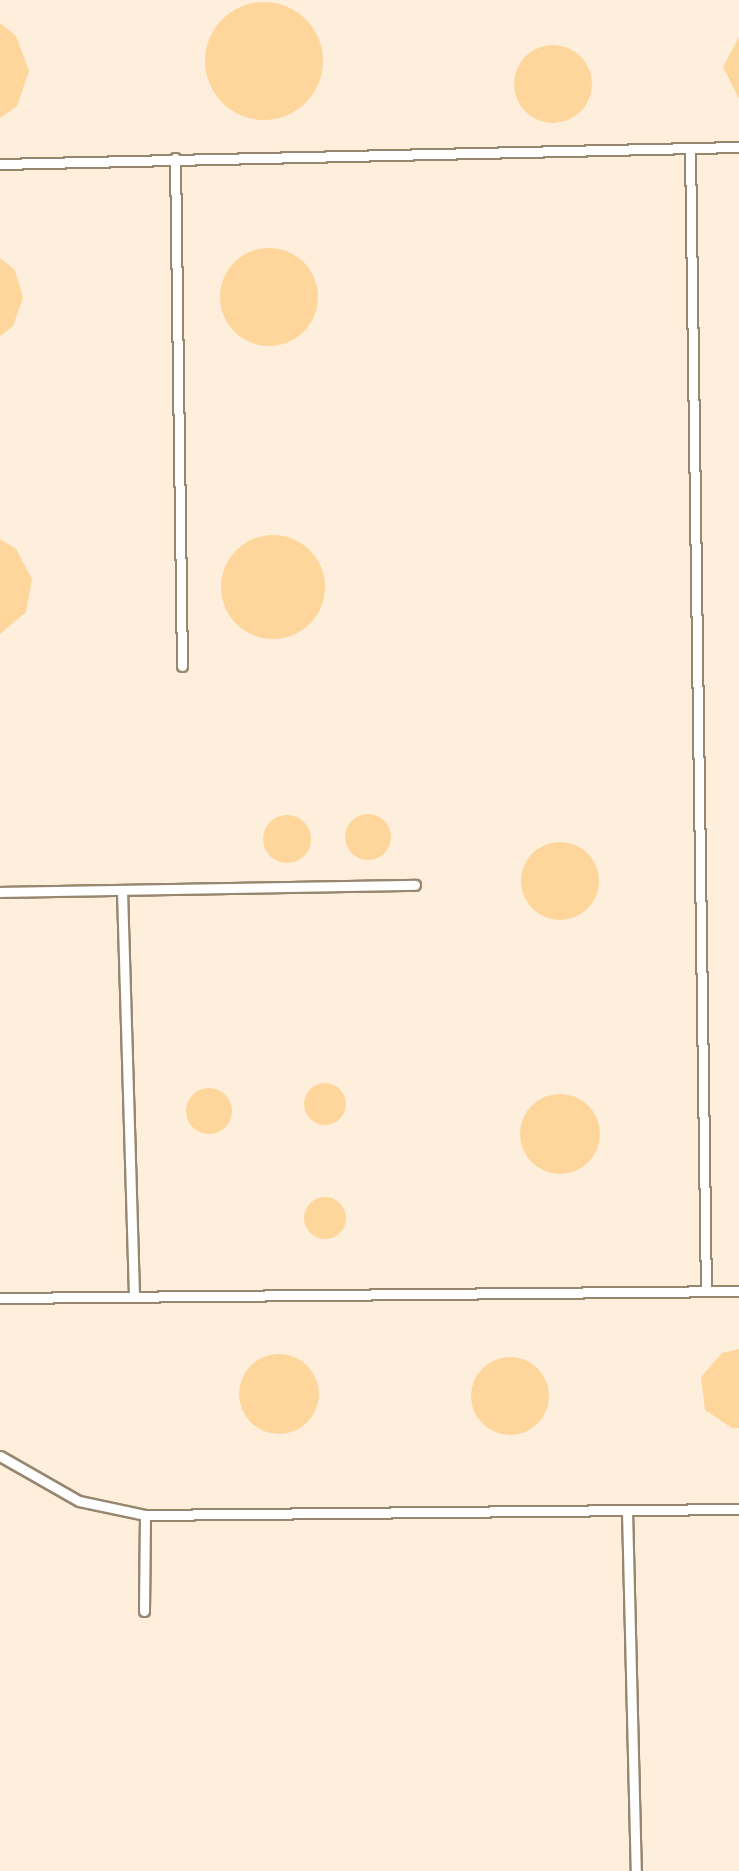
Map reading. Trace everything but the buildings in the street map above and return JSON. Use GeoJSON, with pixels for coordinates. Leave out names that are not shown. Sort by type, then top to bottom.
{"type":"FeatureCollection","features":[{"type":"Feature","properties":{"kind":"lane"},"geometry":{"type":"LineString","coordinates":[[690,147],[706,1291]]}},
{"type":"Feature","properties":{"kind":"lane"},"geometry":{"type":"LineString","coordinates":[[0,164],[175,158],[739,147]]}},
{"type":"Feature","properties":{"kind":"lane"},"geometry":{"type":"LineString","coordinates":[[175,158],[182,666]]}},
{"type":"Feature","properties":{"kind":"lane"},"geometry":{"type":"LineString","coordinates":[[0,892],[415,885]]}},
{"type":"Feature","properties":{"kind":"lane"},"geometry":{"type":"LineString","coordinates":[[122,891],[134,1296]]}},
{"type":"Feature","properties":{"kind":"lane"},"geometry":{"type":"LineString","coordinates":[[0,1298],[739,1292]]}},
{"type":"Feature","properties":{"kind":"lane"},"geometry":{"type":"LineString","coordinates":[[0,1456],[79,1501],[145,1515],[739,1509]]}},
{"type":"Feature","properties":{"kind":"lane"},"geometry":{"type":"LineString","coordinates":[[627,1510],[636,1871]]}},
{"type":"Feature","properties":{"kind":"lane"},"geometry":{"type":"LineString","coordinates":[[144,1611],[145,1515]]}},
{"type":"Feature","properties":{"kind":"shaded area"},"geometry":{"type":"Polygon","coordinates":[[[0,0],[739,0],[739,1871],[0,1871],[0,0]]]}}]}
